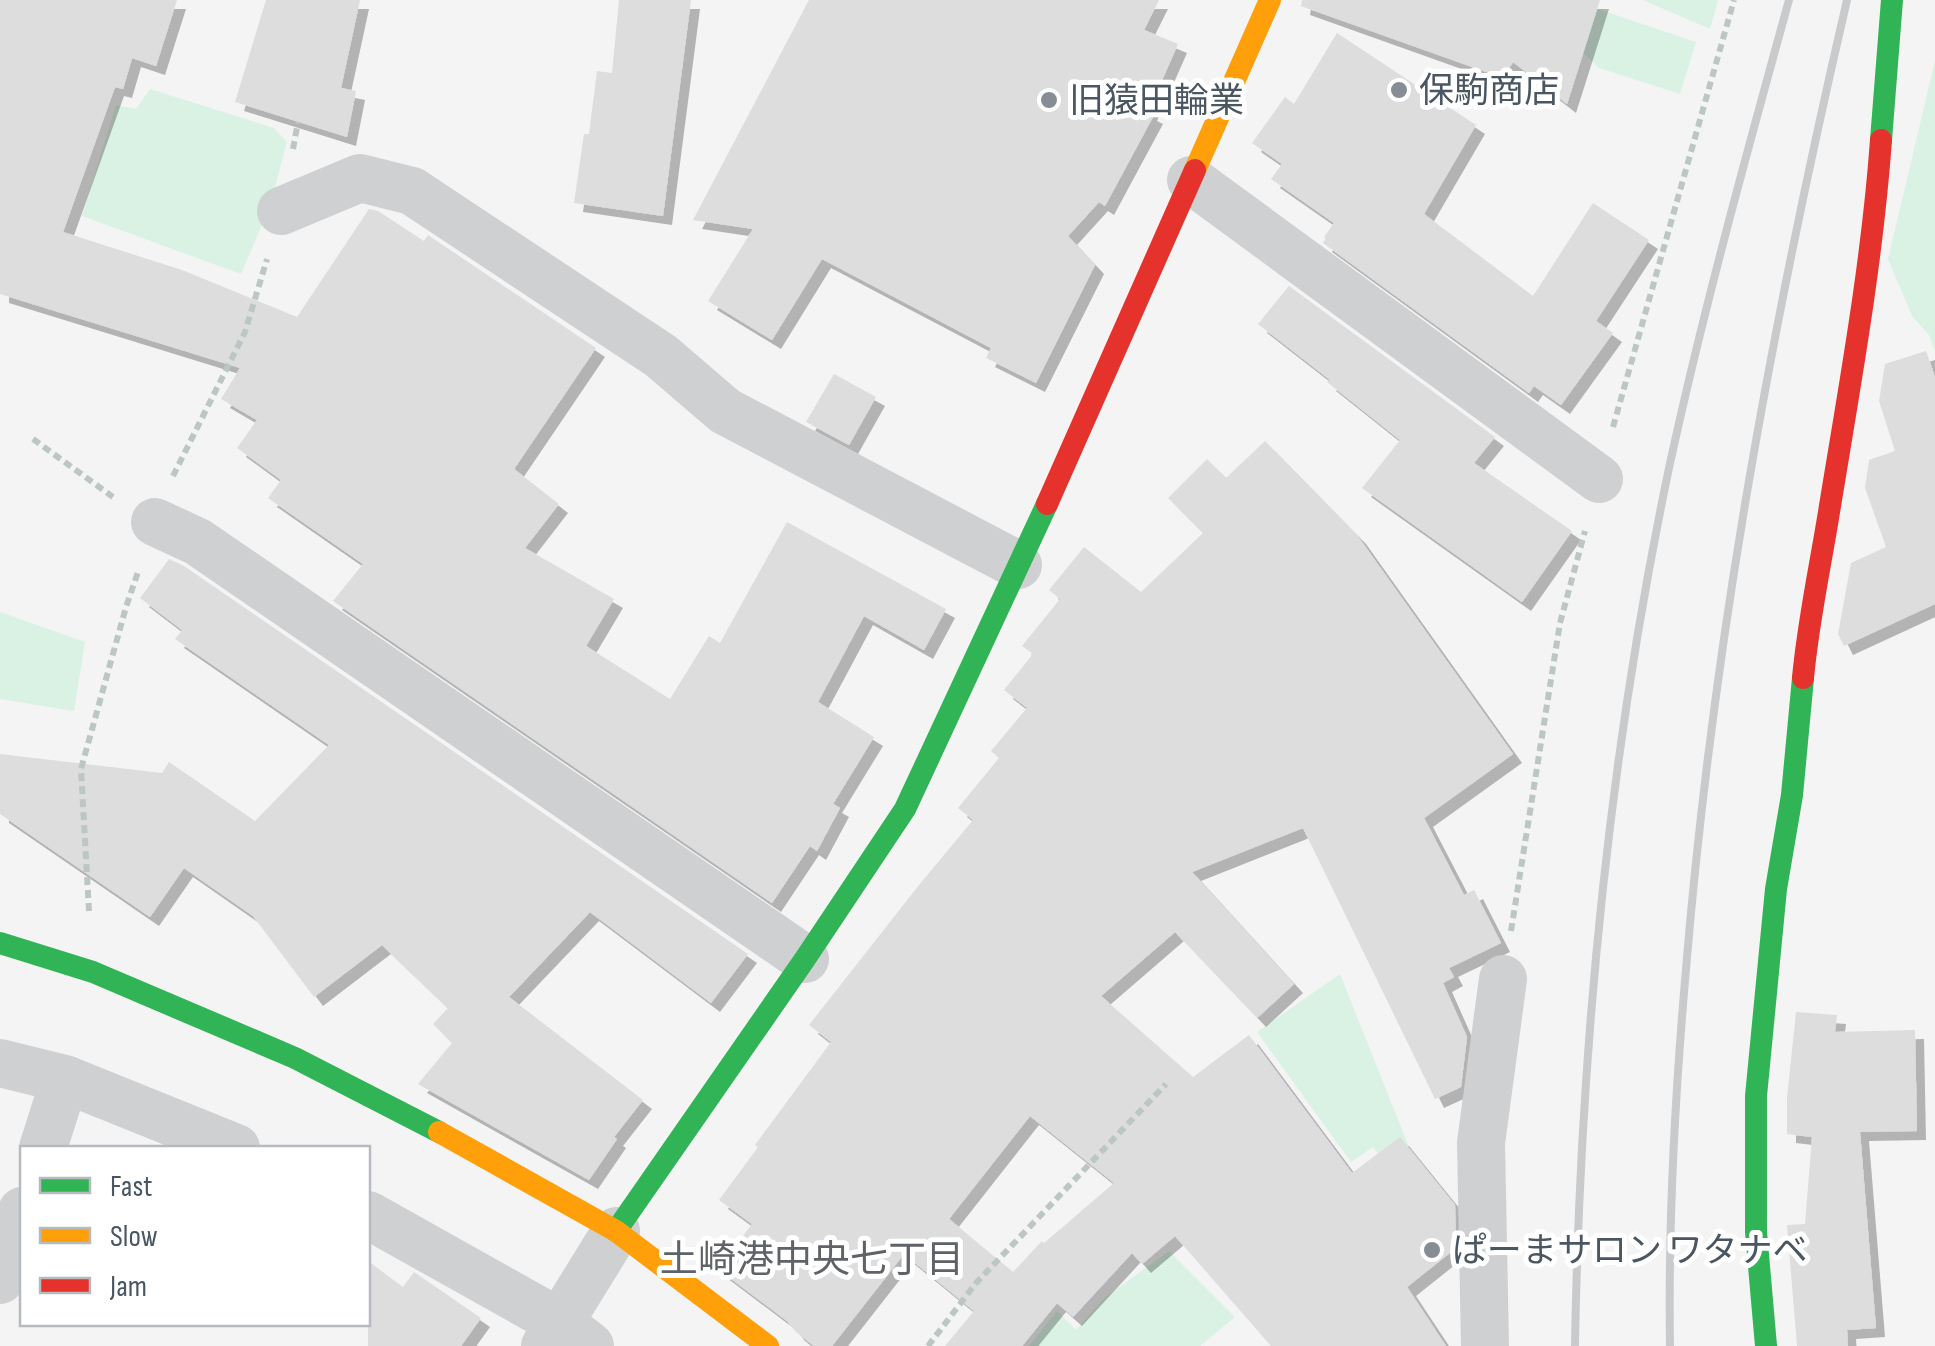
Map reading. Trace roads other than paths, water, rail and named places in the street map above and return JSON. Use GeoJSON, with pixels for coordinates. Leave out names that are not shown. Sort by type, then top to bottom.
{"type":"FeatureCollection","features":[{"type":"Feature","properties":{"kind":"street"},"geometry":{"type":"LineString","coordinates":[[370,1215],[565,1338],[616,1231],[905,809],[1270,0]]}},
{"type":"Feature","properties":{"kind":"street"},"geometry":{"type":"LineString","coordinates":[[1766,1346],[1756,1232],[1756,1096],[1776,889],[1792,796],[1808,622],[1854,358],[1880,170],[1892,0]]}},
{"type":"Feature","properties":{"kind":"street"},"geometry":{"type":"LineString","coordinates":[[281,212],[360,178],[412,191],[661,356],[725,410],[1018,564]]}},
{"type":"Feature","properties":{"kind":"street"},"geometry":{"type":"LineString","coordinates":[[1192,180],[1599,480]]}},
{"type":"Feature","properties":{"kind":"street"},"geometry":{"type":"LineString","coordinates":[[155,522],[198,542],[805,959]]}},
{"type":"Feature","properties":{"kind":"street"},"geometry":{"type":"LineString","coordinates":[[0,943],[94,972],[296,1058],[406,1114],[616,1231],[768,1346]]}},
{"type":"Feature","properties":{"kind":"street"},"geometry":{"type":"LineString","coordinates":[[1484,1346],[1481,1143],[1503,979]]}},
{"type":"Feature","properties":{"kind":"street"},"geometry":{"type":"LineString","coordinates":[[0,1063],[65,1079],[231,1146]]}},
{"type":"Feature","properties":{"kind":"street"},"geometry":{"type":"LineString","coordinates":[[44,1146],[65,1079]]}},
{"type":"Feature","properties":{"kind":"street"},"geometry":{"type":"LineString","coordinates":[[0,1280],[20,1217]]}},
{"type":"Feature","properties":{"kind":"railway"},"geometry":{"type":"LineString","coordinates":[[1575,1346],[1591,1015],[1629,686],[1682,409],[1789,0]]}},
{"type":"Feature","properties":{"kind":"railway"},"geometry":{"type":"LineString","coordinates":[[1670,1346],[1671,1204],[1679,1063],[1712,725],[1771,361],[1847,0]]}},
{"type":"Feature","properties":{"kind":"place","name":"保駒商店"},"geometry":{"type":"Point","coordinates":[1399,90]}},
{"type":"Feature","properties":{"kind":"place","name":"旧猿田輪業"},"geometry":{"type":"Point","coordinates":[1049,100]}},
{"type":"Feature","properties":{"kind":"place","name":"ぱーまサロン ワタナベ"},"geometry":{"type":"Point","coordinates":[1432,1250]}},
{"type":"Feature","properties":{"kind":"district","name":"土崎港中央七丁目"},"geometry":{"type":"Point","coordinates":[812,1259]}}]}
